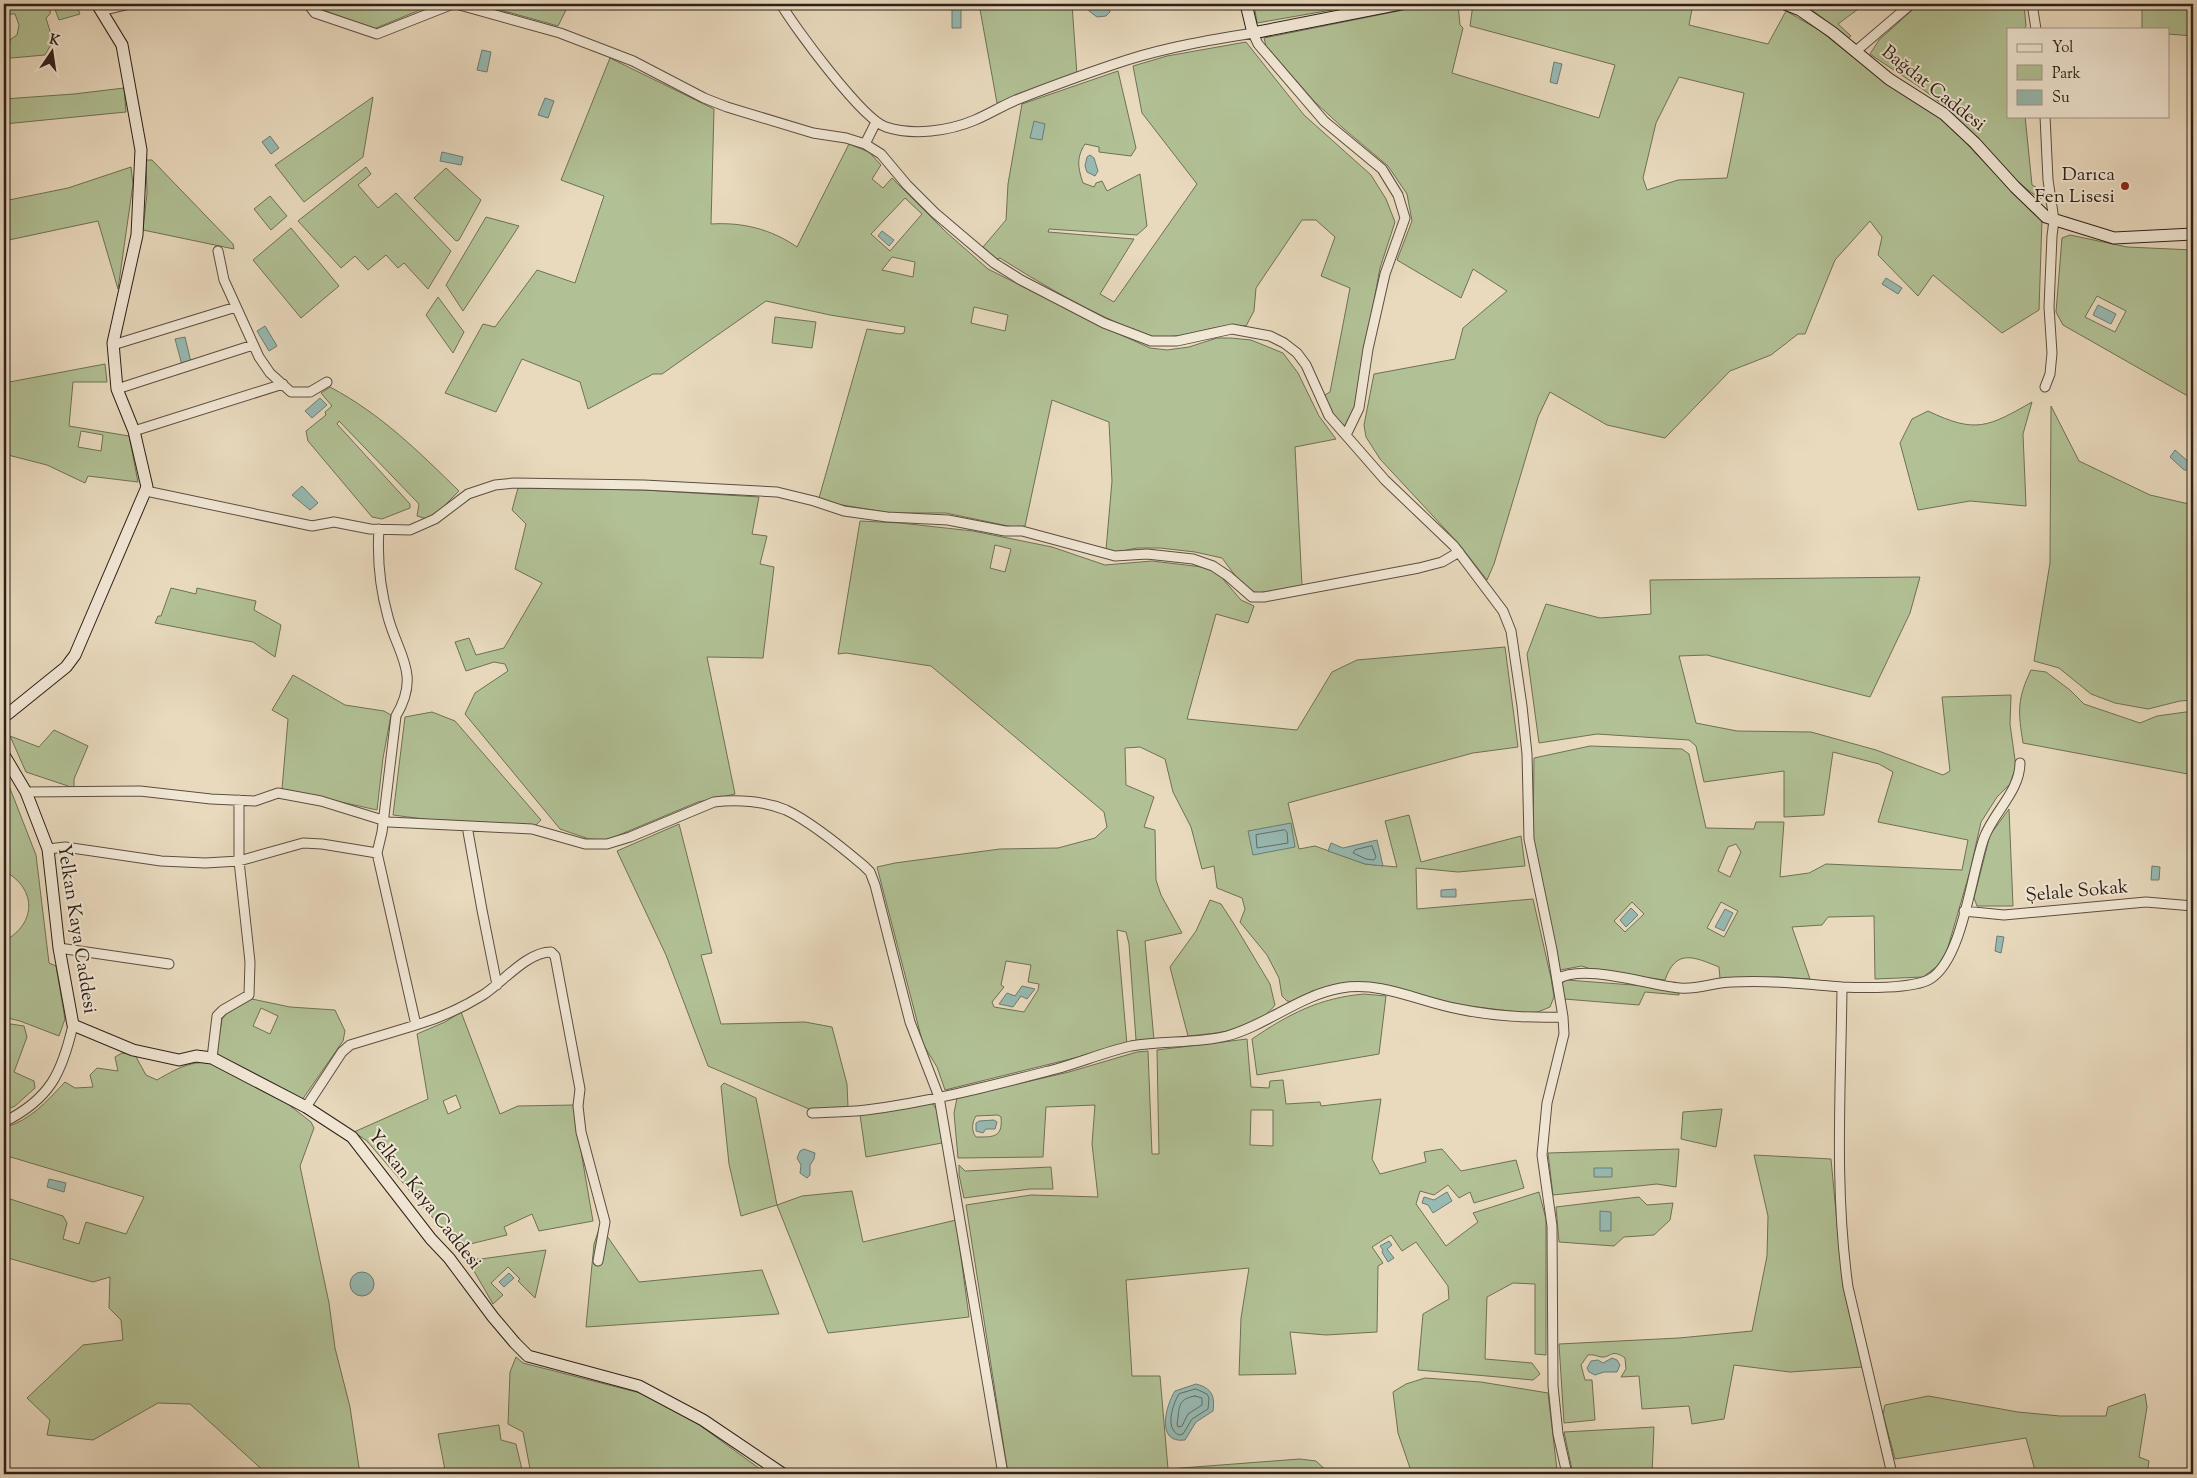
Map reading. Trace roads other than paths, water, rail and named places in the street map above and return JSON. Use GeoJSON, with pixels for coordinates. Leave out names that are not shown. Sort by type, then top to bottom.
{"type":"FeatureCollection","features":[{"type":"Feature","properties":{"kind":"street"},"geometry":{"type":"LineString","coordinates":[[4,717],[66,667],[75,654],[146,491],[146,475],[134,431],[117,389],[113,345],[137,235],[141,150],[122,45],[99,8],[130,4]]}},
{"type":"Feature","properties":{"kind":"street"},"geometry":{"type":"LineString","coordinates":[[308,4],[315,13],[377,34],[455,4],[560,33],[633,61],[704,98],[727,107],[813,134],[865,144],[881,154],[907,185],[935,213],[994,263],[1021,280],[1104,323],[1151,341],[1177,341],[1232,329],[1270,336],[1284,342],[1297,353],[1306,366],[1329,416],[1385,480],[1459,552],[1503,611],[1511,631],[1525,735],[1529,839],[1563,1017],[1564,1034],[1547,1103],[1542,1155],[1552,1226],[1553,1386],[1558,1434],[1567,1474]]}},
{"type":"Feature","properties":{"kind":"street"},"geometry":{"type":"LineString","coordinates":[[781,4],[801,35],[860,105],[876,122],[885,127],[899,130],[948,129],[978,119],[1017,100],[1127,60],[1176,47],[1400,4]]}},
{"type":"Feature","properties":{"kind":"street"},"geometry":{"type":"LineString","coordinates":[[1246,4],[1253,33],[1258,44],[1324,121],[1382,169],[1398,195],[1405,218],[1385,274],[1368,349],[1359,408],[1346,436]]}},
{"type":"Feature","properties":{"kind":"street","name":"Bağdat Caddesi"},"geometry":{"type":"LineString","coordinates":[[1786,4],[1800,10],[1889,78],[1944,114],[1975,143],[2016,188],[2046,217],[2114,238],[2193,234]]}},
{"type":"Feature","properties":{"kind":"street"},"geometry":{"type":"LineString","coordinates":[[1856,51],[1911,4]]}},
{"type":"Feature","properties":{"kind":"street"},"geometry":{"type":"LineString","coordinates":[[2032,4],[2036,28]]}},
{"type":"Feature","properties":{"kind":"street"},"geometry":{"type":"LineString","coordinates":[[2045,118],[2048,180],[2054,220],[2049,307],[2052,353],[2050,374],[2046,387]]}},
{"type":"Feature","properties":{"kind":"street"},"geometry":{"type":"LineString","coordinates":[[865,144],[876,122]]}},
{"type":"Feature","properties":{"kind":"street"},"geometry":{"type":"LineString","coordinates":[[218,251],[224,280],[259,357],[270,373],[291,392],[310,392],[326,382]]}},
{"type":"Feature","properties":{"kind":"street"},"geometry":{"type":"LineString","coordinates":[[113,345],[236,307]]}},
{"type":"Feature","properties":{"kind":"street"},"geometry":{"type":"LineString","coordinates":[[117,389],[254,345]]}},
{"type":"Feature","properties":{"kind":"street"},"geometry":{"type":"LineString","coordinates":[[134,431],[282,384]]}},
{"type":"Feature","properties":{"kind":"street"},"geometry":{"type":"LineString","coordinates":[[146,491],[312,526],[334,522],[379,529],[410,530],[435,519],[468,494],[495,485],[514,483],[644,485],[777,492],[844,511],[887,517],[948,520],[1005,531],[1022,531],[1115,556],[1147,554],[1193,559],[1214,566],[1252,597],[1264,598],[1419,568],[1442,562],[1459,552]]}},
{"type":"Feature","properties":{"kind":"street"},"geometry":{"type":"LineString","coordinates":[[379,529],[379,571],[383,596],[388,620],[402,653],[407,682],[402,705],[396,716],[384,820],[377,854],[416,1025]]}},
{"type":"Feature","properties":{"kind":"street","name":"Yelkan Kaya Caddesi"},"geometry":{"type":"LineString","coordinates":[[4,756],[26,792],[48,849],[60,948],[73,1025],[133,1050],[178,1060],[196,1056],[212,1058],[306,1106],[352,1137],[431,1239],[449,1258],[493,1317],[528,1356],[639,1386],[703,1420],[783,1474]]}},
{"type":"Feature","properties":{"kind":"street"},"geometry":{"type":"LineString","coordinates":[[1557,979],[1564,975],[1582,973],[1682,989],[1739,982],[1776,981],[1842,987],[1908,985],[1929,979],[1946,964],[1964,911],[1983,840],[1990,822],[2016,781],[2020,763]]}},
{"type":"Feature","properties":{"kind":"street"},"geometry":{"type":"LineString","coordinates":[[26,792],[140,791],[255,801],[278,793],[321,801],[389,822],[532,829],[585,844],[607,844],[630,837],[714,802],[729,800],[769,805],[795,815],[854,858],[870,872],[875,885],[910,1022],[940,1097],[1003,1474]]}},
{"type":"Feature","properties":{"kind":"street"},"geometry":{"type":"LineString","coordinates":[[212,1058],[217,1016],[223,1010],[249,996],[250,962],[239,861],[239,800]]}},
{"type":"Feature","properties":{"kind":"street"},"geometry":{"type":"LineString","coordinates":[[467,826],[497,985]]}},
{"type":"Feature","properties":{"kind":"street"},"geometry":{"type":"LineString","coordinates":[[48,849],[65,847],[161,861],[223,863],[239,861],[303,843],[322,844],[377,854]]}},
{"type":"Feature","properties":{"kind":"street","name":"Şelale Sokak"},"geometry":{"type":"LineString","coordinates":[[1964,911],[2004,915],[2146,902],[2193,906]]}},
{"type":"Feature","properties":{"kind":"street"},"geometry":{"type":"LineString","coordinates":[[60,948],[170,964]]}},
{"type":"Feature","properties":{"kind":"street"},"geometry":{"type":"LineString","coordinates":[[306,1106],[342,1052],[350,1045],[444,1016],[497,985],[539,953],[551,952],[554,956],[580,1089],[578,1106],[581,1132],[605,1222],[598,1261]]}},
{"type":"Feature","properties":{"kind":"street"},"geometry":{"type":"LineString","coordinates":[[812,1112],[865,1110],[940,1097],[1020,1078],[1132,1046],[1195,1042],[1228,1036],[1264,1022],[1313,995],[1341,988],[1363,986],[1386,989],[1458,1009],[1534,1018],[1563,1017]]}},
{"type":"Feature","properties":{"kind":"street"},"geometry":{"type":"LineString","coordinates":[[1842,987],[1838,1141],[1845,1263],[1848,1287],[1892,1474]]}},
{"type":"Feature","properties":{"kind":"street"},"geometry":{"type":"LineString","coordinates":[[4,1122],[31,1107],[52,1086],[67,1049],[73,1025]]}},
{"type":"Feature","properties":{"kind":"water"},"geometry":{"type":"Polygon","coordinates":[[[1090,4],[1103,8],[1109,5],[1110,12],[1106,16],[1097,17],[1089,11],[1090,4]]]}},
{"type":"Feature","properties":{"kind":"water"},"geometry":{"type":"Polygon","coordinates":[[[952,6],[961,6],[961,28],[952,28],[952,6]]]}},
{"type":"Feature","properties":{"kind":"water"},"geometry":{"type":"Polygon","coordinates":[[[482,50],[491,52],[487,72],[477,70],[482,50]]]}},
{"type":"Feature","properties":{"kind":"water"},"geometry":{"type":"Polygon","coordinates":[[[1554,62],[1562,64],[1557,84],[1550,82],[1554,62]]]}},
{"type":"Feature","properties":{"kind":"water"},"geometry":{"type":"Polygon","coordinates":[[[545,98],[554,101],[548,118],[538,115],[545,98]]]}},
{"type":"Feature","properties":{"kind":"water"},"geometry":{"type":"Polygon","coordinates":[[[1034,121],[1045,124],[1042,140],[1030,138],[1034,121]]]}},
{"type":"Feature","properties":{"kind":"water"},"geometry":{"type":"Polygon","coordinates":[[[270,136],[279,148],[271,154],[262,142],[270,136]]]}},
{"type":"Feature","properties":{"kind":"water"},"geometry":{"type":"Polygon","coordinates":[[[442,152],[463,157],[461,165],[440,161],[442,152]]]}},
{"type":"Feature","properties":{"kind":"water"},"geometry":{"type":"Polygon","coordinates":[[[1090,155],[1094,158],[1098,171],[1095,176],[1087,172],[1085,166],[1087,157],[1090,155]]]}},
{"type":"Feature","properties":{"kind":"water"},"geometry":{"type":"Polygon","coordinates":[[[882,231],[894,240],[889,246],[878,236],[882,231]]]}},
{"type":"Feature","properties":{"kind":"water"},"geometry":{"type":"Polygon","coordinates":[[[1886,278],[1902,288],[1898,294],[1882,284],[1886,278]]]}},
{"type":"Feature","properties":{"kind":"water"},"geometry":{"type":"Polygon","coordinates":[[[2098,305],[2116,314],[2111,324],[2093,315],[2098,305]]]}},
{"type":"Feature","properties":{"kind":"water"},"geometry":{"type":"Polygon","coordinates":[[[265,326],[277,346],[269,351],[257,331],[265,326]]]}},
{"type":"Feature","properties":{"kind":"water"},"geometry":{"type":"Polygon","coordinates":[[[185,337],[191,362],[182,365],[175,339],[185,337]]]}},
{"type":"Feature","properties":{"kind":"water"},"geometry":{"type":"Polygon","coordinates":[[[320,398],[327,405],[312,418],[305,411],[320,398]]]}},
{"type":"Feature","properties":{"kind":"water"},"geometry":{"type":"Polygon","coordinates":[[[2175,450],[2190,463],[2188,470],[2184,470],[2170,457],[2175,450]]]}},
{"type":"Feature","properties":{"kind":"water"},"geometry":{"type":"Polygon","coordinates":[[[302,486],[318,503],[310,510],[292,495],[302,486]]]}},
{"type":"Feature","properties":{"kind":"water"},"geometry":{"type":"Polygon","coordinates":[[[1291,823],[1295,847],[1253,855],[1248,831],[1291,823]]]}},
{"type":"Feature","properties":{"kind":"water"},"geometry":{"type":"Polygon","coordinates":[[[1377,840],[1383,866],[1365,864],[1328,851],[1331,843],[1343,848],[1377,840]]]}},
{"type":"Feature","properties":{"kind":"water"},"geometry":{"type":"Polygon","coordinates":[[[2152,866],[2160,867],[2159,880],[2151,880],[2152,866]]]}},
{"type":"Feature","properties":{"kind":"water"},"geometry":{"type":"Polygon","coordinates":[[[1456,889],[1456,897],[1441,897],[1441,890],[1456,889]]]}},
{"type":"Feature","properties":{"kind":"water"},"geometry":{"type":"Polygon","coordinates":[[[1631,908],[1638,915],[1626,927],[1620,920],[1631,908]]]}},
{"type":"Feature","properties":{"kind":"water"},"geometry":{"type":"Polygon","coordinates":[[[1725,909],[1733,913],[1724,931],[1715,927],[1725,909]]]}},
{"type":"Feature","properties":{"kind":"water"},"geometry":{"type":"Polygon","coordinates":[[[1997,936],[2004,937],[2001,953],[1995,951],[1997,936]]]}},
{"type":"Feature","properties":{"kind":"water"},"geometry":{"type":"Polygon","coordinates":[[[1022,986],[1035,989],[1027,999],[1021,996],[1013,1007],[999,1004],[1007,993],[1015,996],[1022,986]]]}},
{"type":"Feature","properties":{"kind":"water"},"geometry":{"type":"Polygon","coordinates":[[[994,1120],[997,1122],[995,1129],[986,1129],[983,1133],[976,1131],[976,1123],[979,1121],[994,1120]]]}},
{"type":"Feature","properties":{"kind":"water"},"geometry":{"type":"Polygon","coordinates":[[[804,1149],[815,1153],[810,1165],[810,1175],[807,1178],[800,1173],[801,1165],[797,1158],[800,1151],[804,1149]]]}},
{"type":"Feature","properties":{"kind":"water"},"geometry":{"type":"Polygon","coordinates":[[[1594,1168],[1612,1168],[1612,1177],[1594,1177],[1594,1168]]]}},
{"type":"Feature","properties":{"kind":"water"},"geometry":{"type":"Polygon","coordinates":[[[49,1179],[66,1183],[64,1192],[47,1187],[49,1179]]]}},
{"type":"Feature","properties":{"kind":"water"},"geometry":{"type":"Polygon","coordinates":[[[1447,1192],[1452,1201],[1433,1213],[1428,1205],[1422,1203],[1424,1197],[1434,1200],[1447,1192]]]}},
{"type":"Feature","properties":{"kind":"water"},"geometry":{"type":"Polygon","coordinates":[[[1600,1211],[1611,1212],[1611,1231],[1600,1231],[1600,1211]]]}},
{"type":"Feature","properties":{"kind":"water"},"geometry":{"type":"Polygon","coordinates":[[[1389,1241],[1392,1245],[1387,1249],[1394,1258],[1388,1262],[1380,1246],[1389,1241]]]}},
{"type":"Feature","properties":{"kind":"water"},"geometry":{"type":"Polygon","coordinates":[[[362,1272],[370,1276],[374,1284],[370,1292],[362,1296],[354,1292],[350,1284],[354,1276],[362,1272]]]}},
{"type":"Feature","properties":{"kind":"water"},"geometry":{"type":"Polygon","coordinates":[[[509,1273],[514,1278],[504,1287],[499,1282],[509,1273]]]}},
{"type":"Feature","properties":{"kind":"water"},"geometry":{"type":"Polygon","coordinates":[[[1612,1358],[1617,1360],[1620,1365],[1617,1372],[1604,1372],[1595,1375],[1589,1372],[1587,1368],[1591,1361],[1598,1360],[1603,1363],[1612,1358]]]}},
{"type":"Feature","properties":{"kind":"water"},"geometry":{"type":"Polygon","coordinates":[[[1196,1384],[1206,1388],[1211,1393],[1213,1397],[1213,1411],[1196,1422],[1185,1440],[1176,1440],[1166,1430],[1165,1422],[1169,1405],[1175,1391],[1196,1384]]]}},
{"type":"Feature","properties":{"kind":"place","name":"Darıca Fen Lisesi"},"geometry":{"type":"Point","coordinates":[2125,186]}}]}
